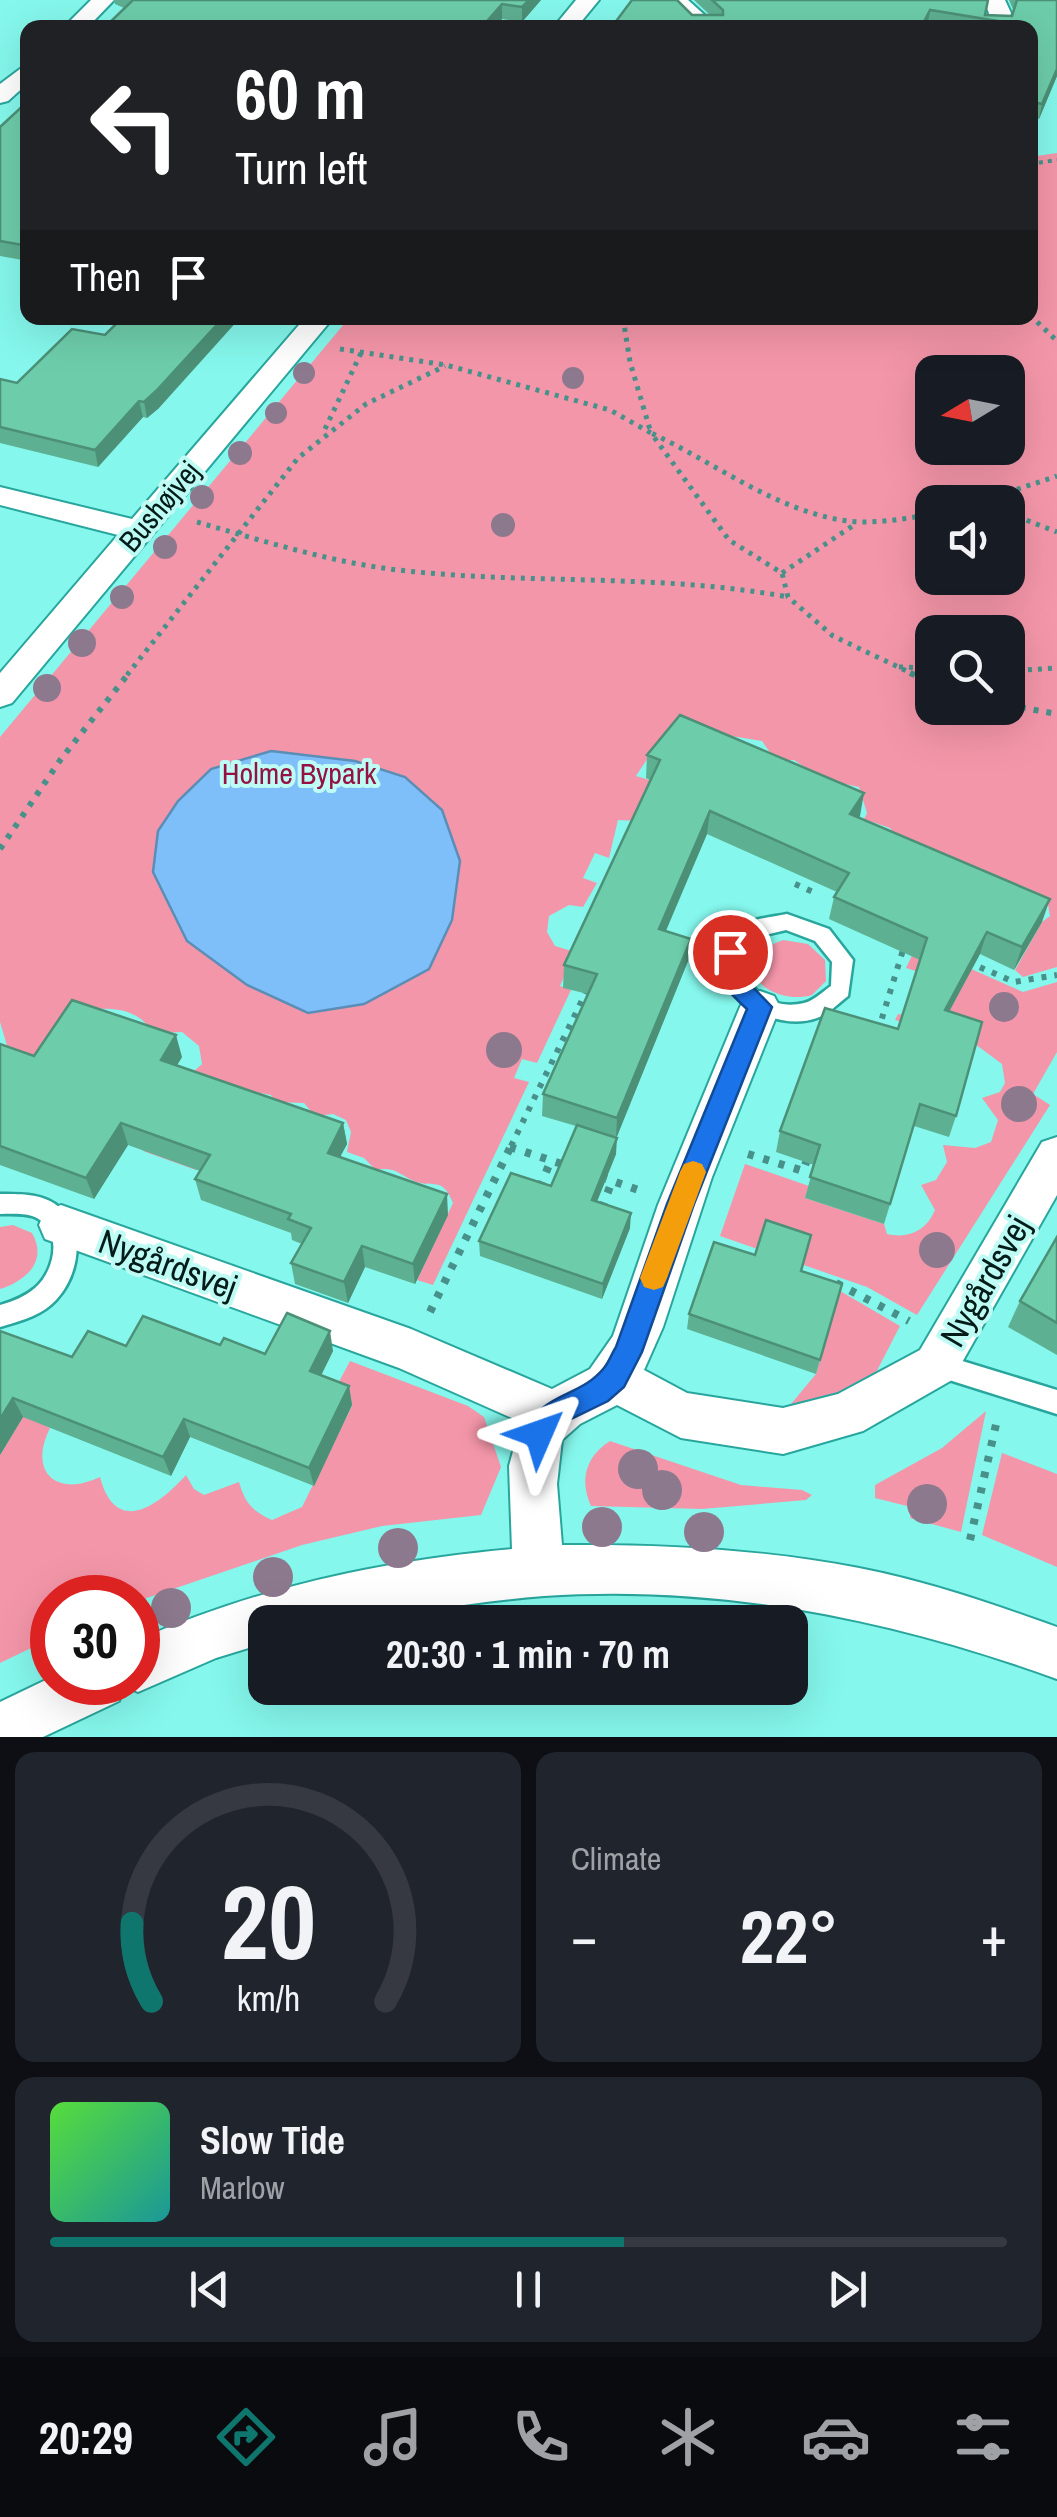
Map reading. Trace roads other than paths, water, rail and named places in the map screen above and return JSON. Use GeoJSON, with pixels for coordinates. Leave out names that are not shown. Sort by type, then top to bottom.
{"type":"FeatureCollection","features":[{"type":"Feature","properties":{"kind":"street"},"geometry":{"type":"LineString","coordinates":[[82,20],[103,0]]}},
{"type":"Feature","properties":{"kind":"street"},"geometry":{"type":"LineString","coordinates":[[571,20],[588,0]]}},
{"type":"Feature","properties":{"kind":"street"},"geometry":{"type":"LineString","coordinates":[[675,0],[699,20]]}},
{"type":"Feature","properties":{"kind":"street"},"geometry":{"type":"LineString","coordinates":[[0,96],[20,65]]}},
{"type":"Feature","properties":{"kind":"street","name":"Bushøjvej"},"geometry":{"type":"LineString","coordinates":[[0,695],[309,329]]}},
{"type":"Feature","properties":{"kind":"street"},"geometry":{"type":"LineString","coordinates":[[0,496],[148,521]]}},
{"type":"Feature","properties":{"kind":"street"},"geometry":{"type":"LineString","coordinates":[[539,1572],[534,1461],[539,1434],[553,1413],[598,1391],[614,1378],[628,1352],[680,1204],[760,1007]]}},
{"type":"Feature","properties":{"kind":"street","name":"Nygårdsvej"},"geometry":{"type":"LineString","coordinates":[[614,1378],[681,1415],[783,1430],[846,1416],[941,1357],[1057,1154]]}},
{"type":"Feature","properties":{"kind":"street","name":"Nygårdsvej"},"geometry":{"type":"LineString","coordinates":[[61,1225],[411,1351],[553,1413]]}},
{"type":"Feature","properties":{"kind":"street"},"geometry":{"type":"LineString","coordinates":[[160,1657],[241,1624],[363,1593],[539,1572],[644,1568],[757,1576],[858,1593],[1057,1653]]}},
{"type":"Feature","properties":{"kind":"street"},"geometry":{"type":"LineString","coordinates":[[0,1730],[52,1705]]}},
{"type":"Feature","properties":{"kind":"lane"},"geometry":{"type":"LineString","coordinates":[[786,922],[805,926],[835,946],[845,976],[841,990],[830,1002],[797,1014],[760,1007],[744,996],[729,968],[730,952],[751,929],[786,922]]}},
{"type":"Feature","properties":{"kind":"lane"},"geometry":{"type":"LineString","coordinates":[[0,1204],[34,1205],[50,1213],[61,1225],[67,1241],[67,1259],[60,1278],[29,1307],[0,1316]]}},
{"type":"Feature","properties":{"kind":"lane"},"geometry":{"type":"LineString","coordinates":[[941,1357],[1005,1386],[1057,1402]]}},
{"type":"Feature","properties":{"kind":"water"},"geometry":{"type":"Polygon","coordinates":[[[271,751],[355,761],[405,777],[442,810],[460,861],[452,920],[429,969],[364,1004],[308,1013],[247,985],[187,941],[153,872],[158,831],[178,801],[211,769],[271,751]]]}},
{"type":"Feature","properties":{"kind":"park label","name":"Holme Bypark"},"geometry":{"type":"Point","coordinates":[299,773]}}]}
